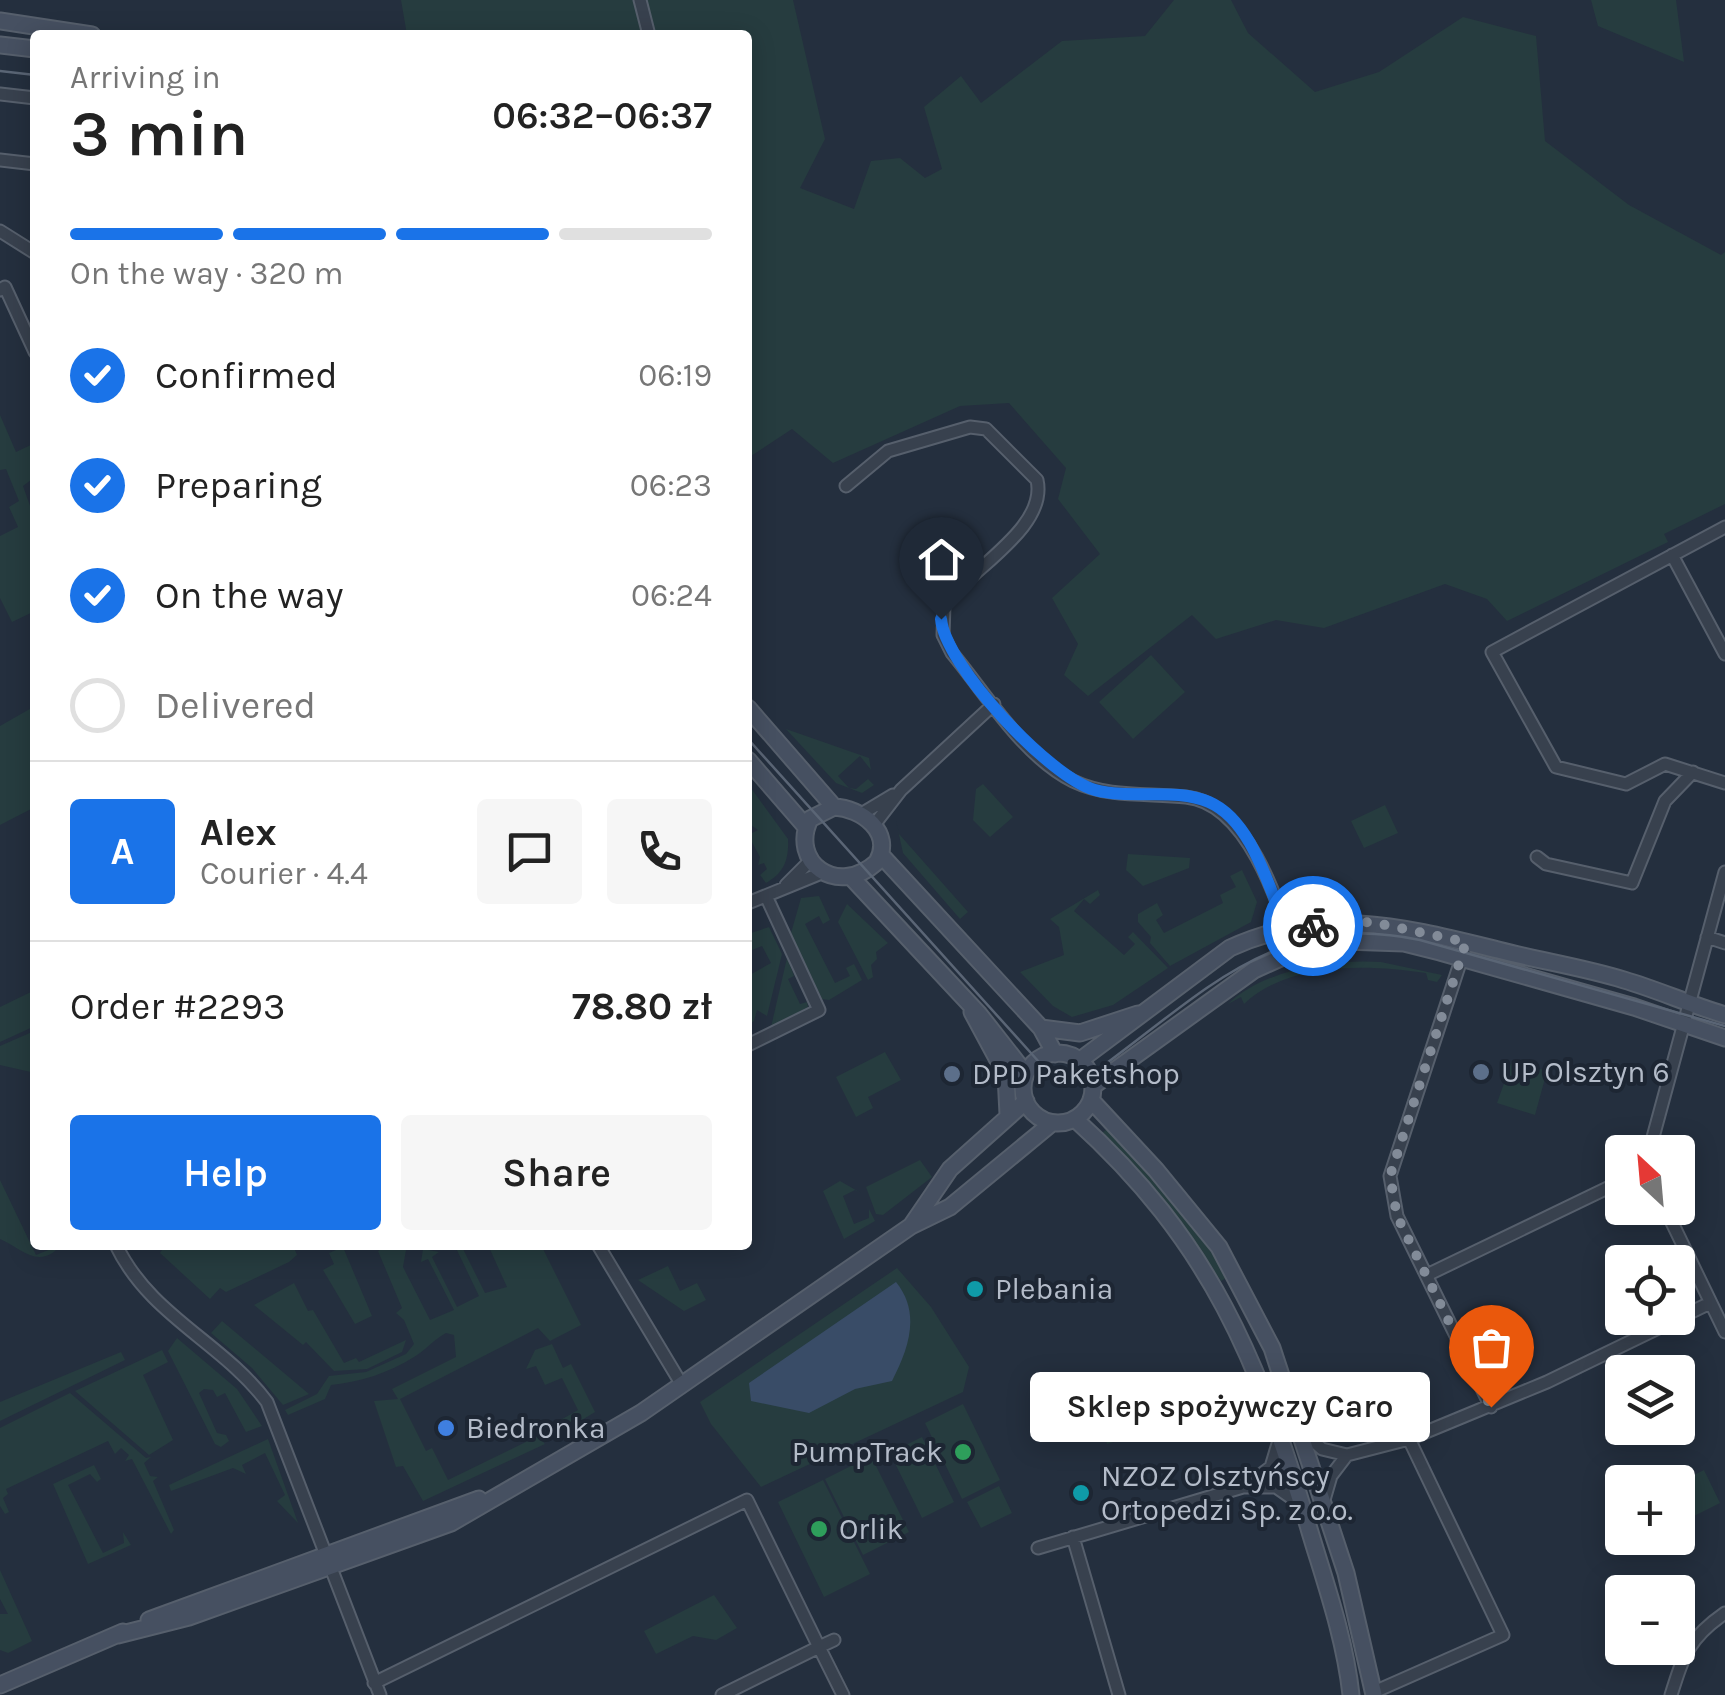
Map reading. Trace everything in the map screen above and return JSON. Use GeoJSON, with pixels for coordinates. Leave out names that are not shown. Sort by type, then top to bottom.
{"type":"FeatureCollection","features":[{"type":"Feature","properties":{"kind":"main road"},"geometry":{"type":"LineString","coordinates":[[0,22],[57,30]]}},
{"type":"Feature","properties":{"kind":"main road"},"geometry":{"type":"LineString","coordinates":[[0,45],[30,48]]}},
{"type":"Feature","properties":{"kind":"main road"},"geometry":{"type":"LineString","coordinates":[[752,713],[834,807],[868,819],[882,855],[1042,1028],[1055,1054]]}},
{"type":"Feature","properties":{"kind":"main road"},"geometry":{"type":"LineString","coordinates":[[752,765],[806,827],[812,859],[824,872],[837,880],[852,878],[869,869],[882,855]]}},
{"type":"Feature","properties":{"kind":"main road"},"geometry":{"type":"LineString","coordinates":[[806,827],[814,815],[834,807]]}},
{"type":"Feature","properties":{"kind":"main road"},"geometry":{"type":"LineString","coordinates":[[852,878],[969,1004],[1026,1074],[1026,1101],[1037,1116],[1052,1123]]}},
{"type":"Feature","properties":{"kind":"main road"},"geometry":{"type":"LineString","coordinates":[[1079,1061],[1230,948],[1287,930],[1371,922],[1725,1038]]}},
{"type":"Feature","properties":{"kind":"main road"},"geometry":{"type":"LineString","coordinates":[[6,1682],[182,1605],[450,1523],[682,1384],[911,1226],[950,1207],[1052,1123],[1075,1118],[1092,1093],[1239,980],[1294,952],[1365,940],[1546,958],[1725,1015]]}},
{"type":"Feature","properties":{"kind":"main road"},"geometry":{"type":"LineString","coordinates":[[969,1004],[977,1028],[1006,1074],[1008,1114]]}},
{"type":"Feature","properties":{"kind":"main road"},"geometry":{"type":"LineString","coordinates":[[1042,1028],[1080,1034],[1142,1013]]}},
{"type":"Feature","properties":{"kind":"main road"},"geometry":{"type":"LineString","coordinates":[[1026,1074],[1039,1059],[1055,1054],[1079,1061]]}},
{"type":"Feature","properties":{"kind":"main road"},"geometry":{"type":"LineString","coordinates":[[1079,1061],[1092,1093],[1214,1240],[1250,1304],[1302,1431],[1324,1500],[1360,1621],[1374,1694]]}},
{"type":"Feature","properties":{"kind":"main road"},"geometry":{"type":"LineString","coordinates":[[911,1226],[950,1169],[1026,1101]]}},
{"type":"Feature","properties":{"kind":"main road"},"geometry":{"type":"LineString","coordinates":[[1075,1118],[1167,1218],[1231,1313],[1303,1507],[1338,1627],[1351,1695]]}},
{"type":"Feature","properties":{"kind":"main road"},"geometry":{"type":"LineString","coordinates":[[1231,1313],[1250,1304]]}},
{"type":"Feature","properties":{"kind":"main road"},"geometry":{"type":"LineString","coordinates":[[1338,1627],[1360,1621]]}},
{"type":"Feature","properties":{"kind":"street"},"geometry":{"type":"LineString","coordinates":[[640,0],[648,30]]}},
{"type":"Feature","properties":{"kind":"street"},"geometry":{"type":"LineString","coordinates":[[0,94],[30,97]]}},
{"type":"Feature","properties":{"kind":"street"},"geometry":{"type":"LineString","coordinates":[[0,160],[30,163]]}},
{"type":"Feature","properties":{"kind":"street"},"geometry":{"type":"LineString","coordinates":[[0,231],[30,250]]}},
{"type":"Feature","properties":{"kind":"street"},"geometry":{"type":"LineString","coordinates":[[0,290],[5,287],[30,341]]}},
{"type":"Feature","properties":{"kind":"street"},"geometry":{"type":"LineString","coordinates":[[846,486],[888,452],[970,427],[986,429],[1038,480],[1040,492],[1026,525],[952,594],[941,619],[952,653],[1031,747],[1070,779],[1096,790],[1190,797],[1218,808],[1249,843],[1294,952]]}},
{"type":"Feature","properties":{"kind":"street"},"geometry":{"type":"LineString","coordinates":[[1725,527],[1492,652],[1556,767],[1582,771],[1613,784],[1626,784],[1665,764],[1725,783]]}},
{"type":"Feature","properties":{"kind":"street"},"geometry":{"type":"LineString","coordinates":[[1672,555],[1725,654]]}},
{"type":"Feature","properties":{"kind":"street"},"geometry":{"type":"LineString","coordinates":[[868,819],[994,704]]}},
{"type":"Feature","properties":{"kind":"street"},"geometry":{"type":"LineString","coordinates":[[1537,857],[1546,864],[1632,883],[1665,800],[1693,772]]}},
{"type":"Feature","properties":{"kind":"street"},"geometry":{"type":"LineString","coordinates":[[780,891],[812,859]]}},
{"type":"Feature","properties":{"kind":"street"},"geometry":{"type":"LineString","coordinates":[[752,901],[824,872]]}},
{"type":"Feature","properties":{"kind":"street"},"geometry":{"type":"LineString","coordinates":[[1653,1135],[1725,872]]}},
{"type":"Feature","properties":{"kind":"street"},"geometry":{"type":"LineString","coordinates":[[752,1043],[819,1010],[766,896]]}},
{"type":"Feature","properties":{"kind":"street"},"geometry":{"type":"LineString","coordinates":[[1707,938],[1725,942]]}},
{"type":"Feature","properties":{"kind":"street"},"geometry":{"type":"LineString","coordinates":[[1464,950],[1390,1176],[1397,1216],[1491,1407]]}},
{"type":"Feature","properties":{"kind":"street"},"geometry":{"type":"LineString","coordinates":[[1426,1276],[1605,1190]]}},
{"type":"Feature","properties":{"kind":"street"},"geometry":{"type":"LineString","coordinates":[[1673,1225],[1725,1332]]}},
{"type":"Feature","properties":{"kind":"street"},"geometry":{"type":"LineString","coordinates":[[119,1250],[144,1290],[168,1316],[239,1368],[267,1402],[377,1689],[747,1500],[844,1695]]}},
{"type":"Feature","properties":{"kind":"street"},"geometry":{"type":"LineString","coordinates":[[601,1250],[682,1384]]}},
{"type":"Feature","properties":{"kind":"street"},"geometry":{"type":"LineString","coordinates":[[1302,1431],[1322,1450],[1347,1456],[1409,1439],[1491,1407],[1710,1303]]}},
{"type":"Feature","properties":{"kind":"street"},"geometry":{"type":"LineString","coordinates":[[1243,1487],[1270,1467],[1280,1437]]}},
{"type":"Feature","properties":{"kind":"street"},"geometry":{"type":"LineString","coordinates":[[1374,1694],[1503,1635],[1409,1439]]}},
{"type":"Feature","properties":{"kind":"street"},"geometry":{"type":"LineString","coordinates":[[1324,1500],[1331,1476],[1347,1456]]}},
{"type":"Feature","properties":{"kind":"street"},"geometry":{"type":"LineString","coordinates":[[1038,1548],[1243,1487],[1276,1487],[1303,1507]]}},
{"type":"Feature","properties":{"kind":"street"},"geometry":{"type":"LineString","coordinates":[[1073,1537],[1119,1695]]}},
{"type":"Feature","properties":{"kind":"street"},"geometry":{"type":"LineString","coordinates":[[1671,1695],[1684,1653],[1698,1631],[1725,1613]]}},
{"type":"Feature","properties":{"kind":"street"},"geometry":{"type":"LineString","coordinates":[[722,1695],[834,1640]]}},
{"type":"Feature","properties":{"kind":"green space"},"geometry":{"type":"Polygon","coordinates":[[[401,0],[793,0],[825,139],[800,188],[854,209],[871,161],[900,158],[925,178],[942,169],[924,107],[961,76],[981,103],[1062,41],[1145,36],[1174,0],[1231,0],[1248,33],[1315,92],[1379,72],[1463,17],[1536,36],[1545,141],[1629,205],[1721,255],[1725,252],[1725,504],[1664,534],[1668,542],[1507,621],[1487,599],[1445,584],[1324,628],[1276,620],[1216,639],[1192,615],[1088,696],[1064,675],[1078,644],[1052,598],[1100,554],[1058,499],[1066,468],[1009,403],[960,406],[833,463],[792,429],[752,455],[752,30],[406,30],[401,0]]]}},
{"type":"Feature","properties":{"kind":"green space"},"geometry":{"type":"Polygon","coordinates":[[[1591,0],[1676,0],[1684,62],[1598,26],[1591,0]]]}},
{"type":"Feature","properties":{"kind":"green space"},"geometry":{"type":"Polygon","coordinates":[[[0,415],[16,452],[30,445],[30,481],[23,486],[30,506],[30,613],[12,622],[0,598],[0,536],[18,527],[9,507],[19,501],[6,469],[0,470],[0,415]]]}},
{"type":"Feature","properties":{"kind":"green space"},"geometry":{"type":"Polygon","coordinates":[[[1151,655],[1185,692],[1133,739],[1099,702],[1151,655]]]}},
{"type":"Feature","properties":{"kind":"green space"},"geometry":{"type":"Polygon","coordinates":[[[30,709],[30,810],[0,825],[0,726],[30,709]]]}},
{"type":"Feature","properties":{"kind":"green space"},"geometry":{"type":"Polygon","coordinates":[[[786,729],[869,758],[871,770],[860,756],[838,776],[849,788],[836,783],[786,729]]]}},
{"type":"Feature","properties":{"kind":"green space"},"geometry":{"type":"Polygon","coordinates":[[[868,779],[874,785],[862,793],[849,788],[856,789],[868,779]]]}},
{"type":"Feature","properties":{"kind":"green space"},"geometry":{"type":"Polygon","coordinates":[[[983,784],[1013,817],[990,837],[973,820],[976,789],[983,784]]]}},
{"type":"Feature","properties":{"kind":"green space"},"geometry":{"type":"Polygon","coordinates":[[[752,790],[788,839],[784,865],[766,883],[760,875],[767,869],[764,863],[758,865],[760,857],[752,842],[752,833],[758,830],[752,826],[752,790]]]}},
{"type":"Feature","properties":{"kind":"green space"},"geometry":{"type":"Polygon","coordinates":[[[1385,805],[1398,833],[1364,848],[1351,821],[1385,805]]]}},
{"type":"Feature","properties":{"kind":"green space"},"geometry":{"type":"Polygon","coordinates":[[[896,821],[899,834],[968,912],[960,919],[903,853],[896,821]]]}},
{"type":"Feature","properties":{"kind":"green space"},"geometry":{"type":"Polygon","coordinates":[[[1128,854],[1190,858],[1189,868],[1143,886],[1126,870],[1128,854]]]}},
{"type":"Feature","properties":{"kind":"green space"},"geometry":{"type":"Polygon","coordinates":[[[1242,870],[1257,902],[1251,922],[1170,966],[1150,943],[1151,937],[1138,922],[1138,914],[1157,903],[1163,915],[1156,920],[1164,933],[1223,903],[1220,895],[1236,887],[1230,876],[1242,870]]]}},
{"type":"Feature","properties":{"kind":"green space"},"geometry":{"type":"Polygon","coordinates":[[[1098,890],[1100,895],[1090,904],[1084,899],[1074,911],[1124,955],[1135,944],[1128,937],[1133,932],[1168,968],[1113,1005],[1072,1017],[1053,1006],[1020,972],[1064,955],[1059,927],[1050,919],[1098,890]]]}},
{"type":"Feature","properties":{"kind":"green space"},"geometry":{"type":"Polygon","coordinates":[[[819,896],[830,920],[823,924],[819,916],[805,924],[835,983],[850,976],[846,968],[854,964],[862,980],[829,1000],[822,999],[791,933],[801,898],[819,896]]]}},
{"type":"Feature","properties":{"kind":"green space"},"geometry":{"type":"Polygon","coordinates":[[[847,904],[888,943],[876,952],[877,959],[871,965],[873,977],[868,980],[838,922],[847,904]]]}},
{"type":"Feature","properties":{"kind":"green space"},"geometry":{"type":"Polygon","coordinates":[[[769,927],[782,954],[767,1016],[757,1010],[752,1022],[752,974],[771,963],[762,946],[752,950],[752,933],[769,927]]]}},
{"type":"Feature","properties":{"kind":"green space"},"geometry":{"type":"Polygon","coordinates":[[[787,958],[794,976],[788,979],[800,1004],[807,1002],[808,1007],[771,1027],[787,958]]]}},
{"type":"Feature","properties":{"kind":"green space"},"geometry":{"type":"Polygon","coordinates":[[[1342,962],[1381,962],[1442,975],[1437,982],[1428,980],[1426,973],[1403,970],[1329,969],[1283,980],[1244,1004],[1241,997],[1228,1004],[1261,982],[1300,969],[1342,962]]]}},
{"type":"Feature","properties":{"kind":"green space"},"geometry":{"type":"Polygon","coordinates":[[[30,992],[30,1028],[0,1042],[0,1007],[30,992]]]}},
{"type":"Feature","properties":{"kind":"green space"},"geometry":{"type":"Polygon","coordinates":[[[30,1033],[30,1072],[0,1065],[0,1046],[30,1033]]]}},
{"type":"Feature","properties":{"kind":"green space"},"geometry":{"type":"Polygon","coordinates":[[[885,1052],[901,1080],[868,1097],[873,1108],[856,1117],[836,1077],[885,1052]]]}},
{"type":"Feature","properties":{"kind":"green space"},"geometry":{"type":"Polygon","coordinates":[[[1512,1061],[1547,1071],[1535,1115],[1497,1103],[1512,1061]]]}},
{"type":"Feature","properties":{"kind":"green space"},"geometry":{"type":"Polygon","coordinates":[[[1109,1127],[1190,1221],[1228,1277],[1221,1281],[1183,1226],[1101,1134],[1109,1127]]]}},
{"type":"Feature","properties":{"kind":"green space"},"geometry":{"type":"Polygon","coordinates":[[[920,1160],[932,1177],[883,1215],[876,1214],[866,1187],[920,1160]]]}},
{"type":"Feature","properties":{"kind":"green space"},"geometry":{"type":"Polygon","coordinates":[[[0,1180],[30,1250],[36,1255],[56,1250],[38,1257],[0,1239],[0,1180]]]}},
{"type":"Feature","properties":{"kind":"green space"},"geometry":{"type":"Polygon","coordinates":[[[840,1181],[861,1193],[855,1190],[843,1196],[854,1224],[869,1218],[869,1209],[875,1221],[844,1239],[823,1191],[840,1181]]]}},
{"type":"Feature","properties":{"kind":"green space"},"geometry":{"type":"Polygon","coordinates":[[[295,1250],[297,1255],[226,1292],[220,1288],[210,1299],[160,1253],[295,1250]]]}},
{"type":"Feature","properties":{"kind":"green space"},"geometry":{"type":"Polygon","coordinates":[[[344,1250],[372,1316],[355,1324],[323,1270],[334,1264],[329,1253],[344,1250]]]}},
{"type":"Feature","properties":{"kind":"green space"},"geometry":{"type":"Polygon","coordinates":[[[406,1250],[403,1267],[430,1320],[454,1310],[428,1259],[421,1262],[423,1250],[439,1252],[432,1257],[457,1307],[479,1296],[457,1250],[464,1250],[485,1293],[507,1287],[490,1250],[544,1250],[581,1325],[550,1341],[538,1328],[400,1399],[426,1451],[432,1448],[448,1480],[538,1436],[545,1444],[423,1501],[403,1466],[396,1467],[374,1401],[398,1399],[392,1389],[456,1357],[454,1335],[446,1333],[414,1357],[384,1372],[331,1385],[325,1399],[288,1415],[285,1410],[317,1394],[329,1376],[366,1372],[406,1354],[414,1344],[404,1320],[396,1313],[402,1308],[378,1251],[406,1250]]]}},
{"type":"Feature","properties":{"kind":"green space"},"geometry":{"type":"Polygon","coordinates":[[[668,1266],[680,1291],[697,1283],[706,1300],[684,1311],[638,1280],[668,1266]]]}},
{"type":"Feature","properties":{"kind":"green space"},"geometry":{"type":"Polygon","coordinates":[[[897,1268],[931,1307],[969,1367],[963,1392],[761,1487],[711,1424],[700,1402],[897,1268]]]}},
{"type":"Feature","properties":{"kind":"green space"},"geometry":{"type":"Polygon","coordinates":[[[294,1283],[344,1363],[356,1358],[359,1362],[406,1340],[402,1352],[367,1369],[334,1371],[306,1342],[303,1345],[254,1305],[294,1283]]]}},
{"type":"Feature","properties":{"kind":"green space"},"geometry":{"type":"Polygon","coordinates":[[[222,1321],[309,1394],[283,1405],[252,1368],[211,1333],[222,1321]]]}},
{"type":"Feature","properties":{"kind":"green space"},"geometry":{"type":"Polygon","coordinates":[[[177,1338],[237,1389],[262,1426],[246,1432],[225,1393],[217,1397],[213,1390],[204,1389],[199,1393],[217,1433],[226,1435],[229,1441],[221,1447],[215,1444],[168,1351],[177,1338]]]}},
{"type":"Feature","properties":{"kind":"green space"},"geometry":{"type":"Polygon","coordinates":[[[552,1344],[563,1368],[571,1364],[595,1412],[559,1434],[552,1425],[578,1410],[562,1378],[545,1385],[536,1366],[526,1369],[535,1350],[552,1344]]]}},
{"type":"Feature","properties":{"kind":"green space"},"geometry":{"type":"Polygon","coordinates":[[[162,1350],[168,1362],[143,1375],[173,1440],[149,1455],[75,1391],[162,1350]]]}},
{"type":"Feature","properties":{"kind":"green space"},"geometry":{"type":"Polygon","coordinates":[[[121,1352],[125,1360],[0,1421],[0,1402],[121,1352]]]}},
{"type":"Feature","properties":{"kind":"green space"},"geometry":{"type":"Polygon","coordinates":[[[1118,1381],[1129,1418],[1126,1438],[1107,1444],[1089,1392],[1118,1381]]]}},
{"type":"Feature","properties":{"kind":"green space"},"geometry":{"type":"Polygon","coordinates":[[[70,1393],[146,1458],[151,1457],[144,1463],[150,1476],[158,1477],[153,1481],[174,1530],[171,1534],[132,1459],[125,1461],[129,1455],[121,1448],[115,1454],[108,1441],[6,1489],[8,1494],[3,1498],[9,1512],[5,1514],[0,1506],[0,1428],[70,1393]]]}},
{"type":"Feature","properties":{"kind":"green space","name":"PumpTrack"},"geometry":{"type":"Polygon","coordinates":[[[963,1404],[1000,1480],[962,1499],[925,1423],[963,1404]]]}},
{"type":"Feature","properties":{"kind":"green space"},"geometry":{"type":"Polygon","coordinates":[[[922,1437],[954,1502],[922,1518],[890,1453],[922,1437]]]}},
{"type":"Feature","properties":{"kind":"green space"},"geometry":{"type":"Polygon","coordinates":[[[268,1439],[298,1523],[277,1501],[285,1495],[265,1453],[242,1465],[246,1474],[233,1468],[171,1491],[169,1485],[268,1439]]]}},
{"type":"Feature","properties":{"kind":"green space"},"geometry":{"type":"Polygon","coordinates":[[[871,1456],[909,1532],[863,1555],[825,1479],[871,1456]]]}},
{"type":"Feature","properties":{"kind":"green space"},"geometry":{"type":"Polygon","coordinates":[[[94,1465],[101,1479],[97,1482],[90,1474],[68,1485],[103,1553],[124,1543],[123,1532],[131,1545],[88,1564],[53,1484],[94,1465]]]}},
{"type":"Feature","properties":{"kind":"green space"},"geometry":{"type":"Polygon","coordinates":[[[1704,1470],[1720,1503],[1695,1516],[1695,1474],[1704,1470]]]}},
{"type":"Feature","properties":{"kind":"green space","name":"Orlik"},"geometry":{"type":"Polygon","coordinates":[[[823,1480],[870,1574],[824,1597],[778,1502],[823,1480]]]}},
{"type":"Feature","properties":{"kind":"green space"},"geometry":{"type":"Polygon","coordinates":[[[999,1486],[1012,1513],[981,1528],[967,1502],[999,1486]]]}},
{"type":"Feature","properties":{"kind":"green space"},"geometry":{"type":"Polygon","coordinates":[[[0,1570],[32,1641],[8,1653],[0,1650],[0,1614],[8,1614],[0,1599],[0,1570]]]}},
{"type":"Feature","properties":{"kind":"green space"},"geometry":{"type":"Polygon","coordinates":[[[714,1595],[737,1628],[716,1640],[693,1636],[656,1654],[644,1631],[714,1595]]]}},
{"type":"Feature","properties":{"kind":"water"},"geometry":{"type":"Polygon","coordinates":[[[896,1282],[908,1306],[910,1331],[892,1381],[855,1389],[809,1413],[751,1401],[749,1383],[896,1282]]]}},
{"type":"Feature","properties":{"kind":"tram line"},"geometry":{"type":"LineString","coordinates":[[0,71],[30,74]]}},
{"type":"Feature","properties":{"kind":"tram line"},"geometry":{"type":"LineString","coordinates":[[752,743],[1039,1062],[1059,1075],[1073,1078],[1096,1071],[1244,965],[1282,948],[1323,937],[1369,934],[1420,940],[1725,1026]]}},
{"type":"Feature","properties":{"kind":"way so far"},"geometry":{"type":"LineString","coordinates":[[1313,926],[1371,922],[1466,942],[1417,1088],[1390,1176],[1390,1189],[1397,1216],[1491,1407]]}},
{"type":"Feature","properties":{"kind":"place","name":"UP Olsztyn 6"},"geometry":{"type":"Point","coordinates":[1481,1072]}},
{"type":"Feature","properties":{"kind":"place","name":"DPD Paketshop"},"geometry":{"type":"Point","coordinates":[952,1074]}},
{"type":"Feature","properties":{"kind":"place","name":"Plebania"},"geometry":{"type":"Point","coordinates":[975,1289]}},
{"type":"Feature","properties":{"kind":"place","name":"Sklep spożywczy Caro"},"geometry":{"type":"Point","coordinates":[1491,1407]}},
{"type":"Feature","properties":{"kind":"place","name":"Biedronka"},"geometry":{"type":"Point","coordinates":[446,1428]}},
{"type":"Feature","properties":{"kind":"place","name":"PumpTrack"},"geometry":{"type":"Point","coordinates":[963,1452]}},
{"type":"Feature","properties":{"kind":"place","name":"NZOZ Olsztyńscy Ortopedzi Sp. z o.o."},"geometry":{"type":"Point","coordinates":[1081,1493]}},
{"type":"Feature","properties":{"kind":"place","name":"Orlik"},"geometry":{"type":"Point","coordinates":[819,1529]}},
{"type":"Feature","properties":{"kind":"route"},"geometry":{"type":"LineString","coordinates":[[941,619],[943,635],[952,653],[1050,765],[1096,790],[1210,802],[1235,823],[1249,843],[1287,930],[1313,926]]}}]}
